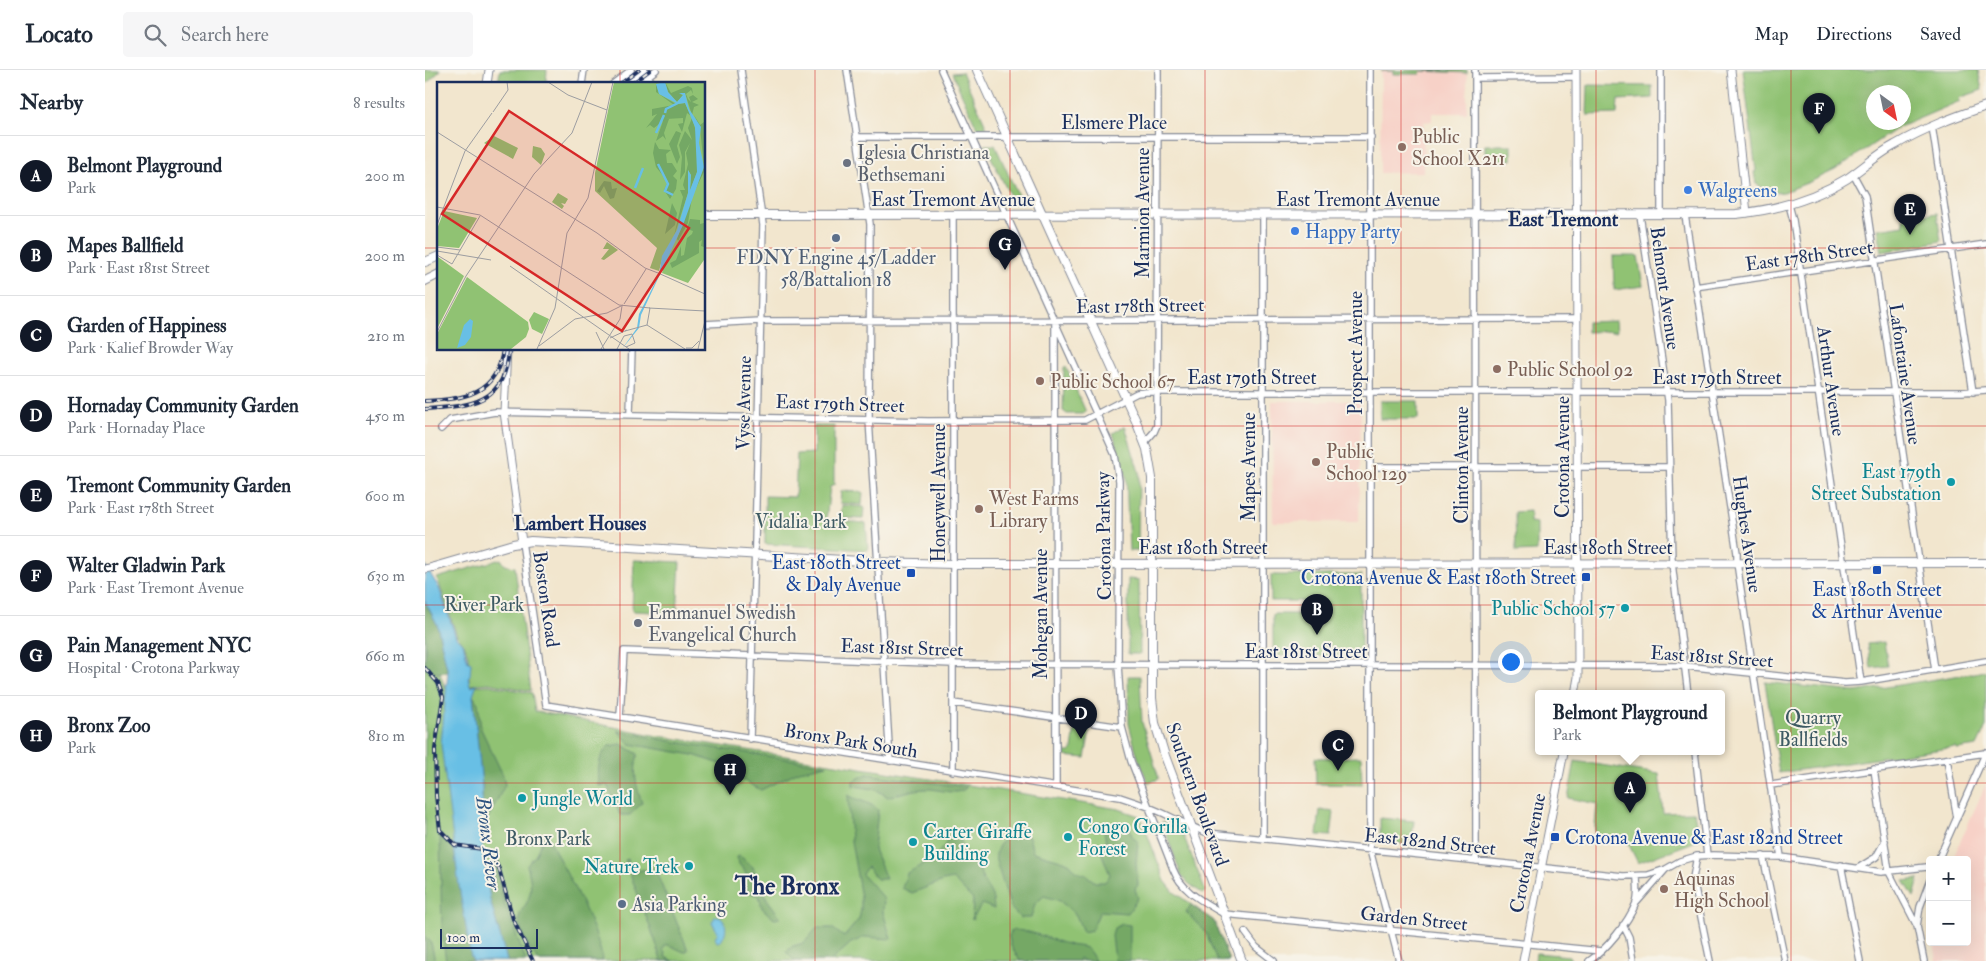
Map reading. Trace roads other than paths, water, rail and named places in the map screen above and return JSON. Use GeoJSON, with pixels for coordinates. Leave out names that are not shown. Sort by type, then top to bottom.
{"type":"FeatureCollection","features":[{"type":"Feature","properties":{"kind":"main road","name":"Southern Boulevard"},"geometry":{"type":"LineString","coordinates":[[977,70],[1145,442],[1151,472],[1153,711],[1158,736],[1242,961]]}},
{"type":"Feature","properties":{"kind":"main road"},"geometry":{"type":"LineString","coordinates":[[629,82],[646,72]]}},
{"type":"Feature","properties":{"kind":"main road","name":"East Tremont Avenue"},"geometry":{"type":"LineString","coordinates":[[705,215],[1685,215],[1747,213],[1789,204],[1821,192],[1853,174],[1889,148],[1932,126],[1986,106]]}},
{"type":"Feature","properties":{"kind":"main road"},"geometry":{"type":"LineString","coordinates":[[425,262],[437,257]]}},
{"type":"Feature","properties":{"kind":"main road"},"geometry":{"type":"LineString","coordinates":[[425,281],[437,275]]}},
{"type":"Feature","properties":{"kind":"main road","name":"East 180th Street"},"geometry":{"type":"LineString","coordinates":[[429,568],[522,542],[877,562],[953,564],[1986,563]]}},
{"type":"Feature","properties":{"kind":"street"},"geometry":{"type":"LineString","coordinates":[[616,82],[631,70]]}},
{"type":"Feature","properties":{"kind":"street"},"geometry":{"type":"LineString","coordinates":[[646,72],[656,70]]}},
{"type":"Feature","properties":{"kind":"street","name":"Vyse Avenue"},"geometry":{"type":"LineString","coordinates":[[741,70],[762,215],[750,739]]}},
{"type":"Feature","properties":{"kind":"street"},"geometry":{"type":"LineString","coordinates":[[847,70],[868,215],[869,419],[890,761]]}},
{"type":"Feature","properties":{"kind":"street","name":"Crotona Parkway"},"geometry":{"type":"LineString","coordinates":[[941,70],[1113,448],[1118,469],[1120,564],[1118,664],[1122,727],[1131,761],[1177,879],[1201,901],[1224,914]]}},
{"type":"Feature","properties":{"kind":"street","name":"Marmion Avenue"},"geometry":{"type":"LineString","coordinates":[[1145,442],[1156,428],[1158,70]]}},
{"type":"Feature","properties":{"kind":"street","name":"Prospect Avenue"},"geometry":{"type":"LineString","coordinates":[[1370,850],[1369,392],[1371,70]]}},
{"type":"Feature","properties":{"kind":"street","name":"Clinton Avenue"},"geometry":{"type":"LineString","coordinates":[[1475,70],[1476,861]]}},
{"type":"Feature","properties":{"kind":"street","name":"Belmont Avenue"},"geometry":{"type":"LineString","coordinates":[[1661,70],[1661,215]]}},
{"type":"Feature","properties":{"kind":"street"},"geometry":{"type":"LineString","coordinates":[[1731,70],[1747,213]]}},
{"type":"Feature","properties":{"kind":"street"},"geometry":{"type":"LineString","coordinates":[[1475,78],[1576,74]]}},
{"type":"Feature","properties":{"kind":"street","name":"Crotona Avenue"},"geometry":{"type":"LineString","coordinates":[[1576,74],[1579,468],[1578,677],[1576,690]]}},
{"type":"Feature","properties":{"kind":"street"},"geometry":{"type":"LineString","coordinates":[[1932,126],[1973,392]]}},
{"type":"Feature","properties":{"kind":"street","name":"Elsmere Place"},"geometry":{"type":"LineString","coordinates":[[857,137],[1371,137]]}},
{"type":"Feature","properties":{"kind":"street","name":"Lafontaine Avenue"},"geometry":{"type":"LineString","coordinates":[[1853,174],[1865,196],[1935,670]]}},
{"type":"Feature","properties":{"kind":"street","name":"Arthur Avenue"},"geometry":{"type":"LineString","coordinates":[[1789,204],[1861,682]]}},
{"type":"Feature","properties":{"kind":"street","name":"Honeywell Avenue"},"geometry":{"type":"LineString","coordinates":[[953,215],[953,771]]}},
{"type":"Feature","properties":{"kind":"street","name":"Mapes Avenue"},"geometry":{"type":"LineString","coordinates":[[1263,215],[1263,839]]}},
{"type":"Feature","properties":{"kind":"street","name":"Belmont Avenue"},"geometry":{"type":"LineString","coordinates":[[1640,215],[1667,392],[1672,563],[1688,690]]}},
{"type":"Feature","properties":{"kind":"street","name":"Hughes Avenue"},"geometry":{"type":"LineString","coordinates":[[1685,215],[1781,857]]}},
{"type":"Feature","properties":{"kind":"street","name":"East 178th Street"},"geometry":{"type":"LineString","coordinates":[[1695,287],[1986,244]]}},
{"type":"Feature","properties":{"kind":"street","name":"East 178th Street"},"geometry":{"type":"LineString","coordinates":[[705,324],[760,321],[1577,319]]}},
{"type":"Feature","properties":{"kind":"street","name":"Mohegan Avenue"},"geometry":{"type":"LineString","coordinates":[[1055,321],[1055,787]]}},
{"type":"Feature","properties":{"kind":"street","name":"Boston Road"},"geometry":{"type":"LineString","coordinates":[[507,350],[504,412],[546,705]]}},
{"type":"Feature","properties":{"kind":"street"},"geometry":{"type":"LineString","coordinates":[[630,413],[632,350]]}},
{"type":"Feature","properties":{"kind":"street","name":"East 179th Street"},"geometry":{"type":"LineString","coordinates":[[441,429],[450,420],[492,412],[630,413],[869,419],[1085,420],[1137,392],[1973,392],[1986,390]]}},
{"type":"Feature","properties":{"kind":"street"},"geometry":{"type":"LineString","coordinates":[[1370,467],[1669,467]]}},
{"type":"Feature","properties":{"kind":"street","name":"East 181st Street"},"geometry":{"type":"LineString","coordinates":[[620,716],[624,651],[953,664],[1685,666],[1845,683],[1986,661]]}},
{"type":"Feature","properties":{"kind":"street"},"geometry":{"type":"LineString","coordinates":[[953,703],[1122,727]]}},
{"type":"Feature","properties":{"kind":"street","name":"Bronx Park South"},"geometry":{"type":"LineString","coordinates":[[546,705],[1120,797],[1175,818],[1192,828]]}},
{"type":"Feature","properties":{"kind":"street"},"geometry":{"type":"LineString","coordinates":[[1771,785],[1986,753]]}},
{"type":"Feature","properties":{"kind":"street"},"geometry":{"type":"LineString","coordinates":[[1940,856],[1986,753]]}},
{"type":"Feature","properties":{"kind":"street","name":"Crotona Avenue"},"geometry":{"type":"LineString","coordinates":[[1523,961],[1563,755]]}},
{"type":"Feature","properties":{"kind":"street"},"geometry":{"type":"LineString","coordinates":[[1695,755],[1707,855]]}},
{"type":"Feature","properties":{"kind":"street"},"geometry":{"type":"LineString","coordinates":[[1947,759],[1957,818]]}},
{"type":"Feature","properties":{"kind":"street"},"geometry":{"type":"LineString","coordinates":[[1874,769],[1889,872],[1917,926],[1924,961]]}},
{"type":"Feature","properties":{"kind":"street","name":"East 182nd Street"},"geometry":{"type":"LineString","coordinates":[[1192,828],[1208,833],[1623,876],[1637,876],[1666,869],[1680,861],[1707,855],[1781,857],[1889,872],[1926,867]]}},
{"type":"Feature","properties":{"kind":"street"},"geometry":{"type":"LineString","coordinates":[[1857,868],[1876,857],[1885,841]]}},
{"type":"Feature","properties":{"kind":"street"},"geometry":{"type":"LineString","coordinates":[[1370,850],[1399,961]]}},
{"type":"Feature","properties":{"kind":"street"},"geometry":{"type":"LineString","coordinates":[[1697,856],[1693,878],[1710,961]]}},
{"type":"Feature","properties":{"kind":"street"},"geometry":{"type":"LineString","coordinates":[[1763,856],[1785,961]]}},
{"type":"Feature","properties":{"kind":"street"},"geometry":{"type":"LineString","coordinates":[[1841,865],[1860,961]]}},
{"type":"Feature","properties":{"kind":"street"},"geometry":{"type":"LineString","coordinates":[[1589,961],[1615,937],[1636,904],[1666,869]]}},
{"type":"Feature","properties":{"kind":"street"},"geometry":{"type":"LineString","coordinates":[[1636,904],[1637,876]]}},
{"type":"Feature","properties":{"kind":"street"},"geometry":{"type":"LineString","coordinates":[[1917,926],[1920,907],[1926,891]]}},
{"type":"Feature","properties":{"kind":"street","name":"Garden Street"},"geometry":{"type":"LineString","coordinates":[[1224,914],[1601,951]]}},
{"type":"Feature","properties":{"kind":"street"},"geometry":{"type":"LineString","coordinates":[[1623,925],[1629,937],[1633,961]]}},
{"type":"Feature","properties":{"kind":"street"},"geometry":{"type":"LineString","coordinates":[[1245,932],[1257,947],[1274,961]]}},
{"type":"Feature","properties":{"kind":"water"},"geometry":{"type":"Polygon","coordinates":[[[425,565],[439,588],[456,637],[463,643],[468,662],[471,663],[470,675],[468,677],[470,686],[473,687],[477,683],[473,696],[482,786],[482,845],[490,900],[507,961],[473,961],[471,957],[459,886],[441,744],[448,672],[437,624],[425,601],[425,565]]]}},
{"type":"Feature","properties":{"kind":"water"},"geometry":{"type":"Polygon","coordinates":[[[719,916],[724,921],[725,931],[721,941],[717,942],[715,937],[718,933],[712,922],[715,917],[719,916]]]}},
{"type":"Feature","properties":{"kind":"railway"},"geometry":{"type":"LineString","coordinates":[[623,82],[639,70]]}},
{"type":"Feature","properties":{"kind":"railway"},"geometry":{"type":"LineString","coordinates":[[634,82],[650,70]]}},
{"type":"Feature","properties":{"kind":"railway"},"geometry":{"type":"LineString","coordinates":[[425,401],[465,396],[476,392],[494,376],[500,364],[503,350]]}},
{"type":"Feature","properties":{"kind":"railway"},"geometry":{"type":"LineString","coordinates":[[425,409],[471,403],[493,391],[501,381],[509,350]]}},
{"type":"Feature","properties":{"kind":"railway"},"geometry":{"type":"LineString","coordinates":[[425,668],[438,683],[443,697],[435,749],[436,796],[440,830],[455,845],[482,849],[493,858],[499,869],[513,919],[533,961]]}},
{"type":"Feature","properties":{"kind":"place","name":"Walter Gladwin Park"},"geometry":{"type":"Point","coordinates":[1819,134]}},
{"type":"Feature","properties":{"kind":"place","name":"Public School X211"},"geometry":{"type":"Point","coordinates":[1402,147]}},
{"type":"Feature","properties":{"kind":"place","name":"Iglesia Christiana Bethsemani"},"geometry":{"type":"Point","coordinates":[847,163]}},
{"type":"Feature","properties":{"kind":"place","name":"Walgreens"},"geometry":{"type":"Point","coordinates":[1688,190]}},
{"type":"Feature","properties":{"kind":"place","name":"Happy Party"},"geometry":{"type":"Point","coordinates":[1295,231]}},
{"type":"Feature","properties":{"kind":"place","name":"Tremont Community Garden"},"geometry":{"type":"Point","coordinates":[1910,235]}},
{"type":"Feature","properties":{"kind":"place","name":"FDNY Engine 45/Ladder 58/Battalion 18"},"geometry":{"type":"Point","coordinates":[836,238]}},
{"type":"Feature","properties":{"kind":"place","name":"Pain Management NYC"},"geometry":{"type":"Point","coordinates":[1005,270]}},
{"type":"Feature","properties":{"kind":"place","name":"Public School 92"},"geometry":{"type":"Point","coordinates":[1497,369]}},
{"type":"Feature","properties":{"kind":"place","name":"Public School 67"},"geometry":{"type":"Point","coordinates":[1040,381]}},
{"type":"Feature","properties":{"kind":"place","name":"Public School 129"},"geometry":{"type":"Point","coordinates":[1316,462]}},
{"type":"Feature","properties":{"kind":"place","name":"East 179th Street Substation"},"geometry":{"type":"Point","coordinates":[1951,482]}},
{"type":"Feature","properties":{"kind":"place","name":"West Farms Library"},"geometry":{"type":"Point","coordinates":[979,509]}},
{"type":"Feature","properties":{"kind":"place","name":"East 180th Street & Arthur Avenue"},"geometry":{"type":"Point","coordinates":[1877,570]}},
{"type":"Feature","properties":{"kind":"place","name":"East 180th Street & Daly Avenue"},"geometry":{"type":"Point","coordinates":[911,573]}},
{"type":"Feature","properties":{"kind":"place","name":"Crotona Avenue & East 180th Street"},"geometry":{"type":"Point","coordinates":[1586,577]}},
{"type":"Feature","properties":{"kind":"place","name":"Public School 57"},"geometry":{"type":"Point","coordinates":[1625,608]}},
{"type":"Feature","properties":{"kind":"place","name":"Emmanuel Swedish Evangelical Church"},"geometry":{"type":"Point","coordinates":[638,623]}},
{"type":"Feature","properties":{"kind":"place","name":"Mapes Ballfield"},"geometry":{"type":"Point","coordinates":[1317,635]}},
{"type":"Feature","properties":{"kind":"place","name":"Hornaday Community Garden"},"geometry":{"type":"Point","coordinates":[1081,739]}},
{"type":"Feature","properties":{"kind":"place","name":"Garden of Happiness"},"geometry":{"type":"Point","coordinates":[1338,771]}},
{"type":"Feature","properties":{"kind":"place","name":"Bronx Zoo"},"geometry":{"type":"Point","coordinates":[730,795]}},
{"type":"Feature","properties":{"kind":"place","name":"Jungle World"},"geometry":{"type":"Point","coordinates":[522,798]}},
{"type":"Feature","properties":{"kind":"place","name":"Belmont Playground"},"geometry":{"type":"Point","coordinates":[1630,813]}},
{"type":"Feature","properties":{"kind":"place","name":"Congo Gorilla Forest"},"geometry":{"type":"Point","coordinates":[1068,837]}},
{"type":"Feature","properties":{"kind":"place","name":"Crotona Avenue & East 182nd Street"},"geometry":{"type":"Point","coordinates":[1555,837]}},
{"type":"Feature","properties":{"kind":"place","name":"Carter Giraffe Building"},"geometry":{"type":"Point","coordinates":[913,842]}},
{"type":"Feature","properties":{"kind":"place","name":"Nature Trek"},"geometry":{"type":"Point","coordinates":[689,866]}},
{"type":"Feature","properties":{"kind":"place","name":"Aquinas High School"},"geometry":{"type":"Point","coordinates":[1664,889]}},
{"type":"Feature","properties":{"kind":"place","name":"Asia Parking"},"geometry":{"type":"Point","coordinates":[622,904]}},
{"type":"Feature","properties":{"kind":"district","name":"East Tremont"},"geometry":{"type":"Point","coordinates":[1563,219]}},
{"type":"Feature","properties":{"kind":"district","name":"Lambert Houses"},"geometry":{"type":"Point","coordinates":[580,523]}},
{"type":"Feature","properties":{"kind":"district","name":"The Bronx"},"geometry":{"type":"Point","coordinates":[787,886]}},
{"type":"Feature","properties":{"kind":"park label","name":"Vidalia Park"},"geometry":{"type":"Point","coordinates":[801,521]}},
{"type":"Feature","properties":{"kind":"park label","name":"River Park"},"geometry":{"type":"Point","coordinates":[484,604]}},
{"type":"Feature","properties":{"kind":"park label","name":"Quarry Ballfields"},"geometry":{"type":"Point","coordinates":[1813,728]}},
{"type":"Feature","properties":{"kind":"park label","name":"Bronx Park"},"geometry":{"type":"Point","coordinates":[548,838]}},
{"type":"Feature","properties":{"kind":"water label","name":"Bronx River"},"geometry":{"type":"Point","coordinates":[489,843]}}]}
